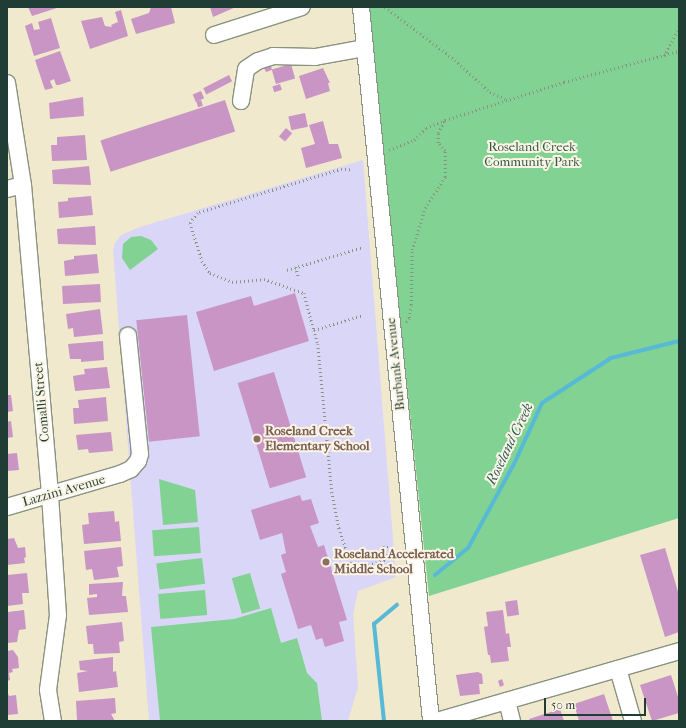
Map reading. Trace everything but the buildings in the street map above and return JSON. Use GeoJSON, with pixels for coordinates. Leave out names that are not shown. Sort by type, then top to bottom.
{"type":"FeatureCollection","features":[{"type":"Feature","properties":{"kind":"street"},"geometry":{"type":"LineString","coordinates":[[214,35],[302,7]]}},
{"type":"Feature","properties":{"kind":"street","name":"Burbank Avenue"},"geometry":{"type":"LineString","coordinates":[[361,7],[431,721]]}},
{"type":"Feature","properties":{"kind":"street"},"geometry":{"type":"LineString","coordinates":[[241,101],[246,69],[258,61],[273,56],[315,57],[365,48]]}},
{"type":"Feature","properties":{"kind":"street","name":"Comalli Street"},"geometry":{"type":"LineString","coordinates":[[7,83],[23,185],[50,495],[58,615],[48,690],[53,721]]}},
{"type":"Feature","properties":{"kind":"street"},"geometry":{"type":"LineString","coordinates":[[7,189],[23,185]]}},
{"type":"Feature","properties":{"kind":"street","name":"Lazzini Avenue"},"geometry":{"type":"LineString","coordinates":[[7,507],[120,474],[131,469],[140,454],[128,336]]}},
{"type":"Feature","properties":{"kind":"street"},"geometry":{"type":"LineString","coordinates":[[437,721],[679,651]]}},
{"type":"Feature","properties":{"kind":"street"},"geometry":{"type":"LineString","coordinates":[[618,669],[633,721]]}},
{"type":"Feature","properties":{"kind":"street"},"geometry":{"type":"LineString","coordinates":[[507,701],[512,721]]}},
{"type":"Feature","properties":{"kind":"path"},"geometry":{"type":"LineString","coordinates":[[385,7],[455,60],[490,92],[508,100]]}},
{"type":"Feature","properties":{"kind":"path"},"geometry":{"type":"LineString","coordinates":[[664,56],[679,28]]}},
{"type":"Feature","properties":{"kind":"path"},"geometry":{"type":"LineString","coordinates":[[383,152],[414,140],[426,128],[445,120],[508,100],[679,51]]}},
{"type":"Feature","properties":{"kind":"path"},"geometry":{"type":"LineString","coordinates":[[392,326],[404,323],[409,318],[412,250],[426,208],[445,177],[445,151],[438,143],[438,133],[445,120]]}},
{"type":"Feature","properties":{"kind":"path"},"geometry":{"type":"LineString","coordinates":[[350,170],[342,169],[198,213],[191,220],[202,261],[210,273],[232,282],[264,278],[304,293],[318,344],[332,492],[341,533],[354,570],[387,560],[383,548],[389,547]]}},
{"type":"Feature","properties":{"kind":"path"},"geometry":{"type":"LineString","coordinates":[[287,270],[363,247]]}},
{"type":"Feature","properties":{"kind":"path"},"geometry":{"type":"LineString","coordinates":[[296,267],[299,279]]}},
{"type":"Feature","properties":{"kind":"path"},"geometry":{"type":"LineString","coordinates":[[314,330],[363,315]]}},
{"type":"Feature","properties":{"kind":"shaded area","name":"Roseland Creek Elementary School"},"geometry":{"type":"Polygon","coordinates":[[[363,160],[396,577],[358,591],[353,615],[358,687],[348,721],[149,721],[113,250],[115,243],[121,235],[140,227],[363,160]]]}},
{"type":"Feature","properties":{"kind":"green space","name":"Roseland Creek Community Park"},"geometry":{"type":"Polygon","coordinates":[[[368,7],[679,7],[679,518],[429,596],[368,7]]]}},
{"type":"Feature","properties":{"kind":"green space"},"geometry":{"type":"Polygon","coordinates":[[[141,236],[151,240],[158,249],[130,270],[122,258],[123,244],[131,237],[141,236]]]}},
{"type":"Feature","properties":{"kind":"green space"},"geometry":{"type":"Polygon","coordinates":[[[159,479],[195,490],[198,522],[163,525],[159,479]]]}},
{"type":"Feature","properties":{"kind":"green space"},"geometry":{"type":"Polygon","coordinates":[[[199,527],[201,553],[154,556],[152,530],[199,527]]]}},
{"type":"Feature","properties":{"kind":"green space"},"geometry":{"type":"Polygon","coordinates":[[[202,558],[205,584],[160,589],[156,564],[202,558]]]}},
{"type":"Feature","properties":{"kind":"green space"},"geometry":{"type":"Polygon","coordinates":[[[250,573],[260,609],[242,614],[232,578],[250,573]]]}},
{"type":"Feature","properties":{"kind":"green space"},"geometry":{"type":"Polygon","coordinates":[[[205,590],[207,615],[160,619],[158,594],[205,590]]]}},
{"type":"Feature","properties":{"kind":"green space"},"geometry":{"type":"Polygon","coordinates":[[[271,608],[281,643],[297,638],[307,673],[317,683],[322,721],[160,721],[151,627],[234,619],[271,608]]]}},
{"type":"Feature","properties":{"kind":"waterway","name":"Roseland Creek"},"geometry":{"type":"LineString","coordinates":[[435,575],[468,548],[514,464],[542,403],[611,358],[679,341]]}},
{"type":"Feature","properties":{"kind":"waterway","name":"Roseland Creek"},"geometry":{"type":"LineString","coordinates":[[384,721],[374,624],[397,605]]}},
{"type":"Feature","properties":{"kind":"place","name":"Roseland Creek Elementary School"},"geometry":{"type":"Point","coordinates":[257,439]}},
{"type":"Feature","properties":{"kind":"place","name":"Roseland Accelerated Middle School"},"geometry":{"type":"Point","coordinates":[326,562]}}]}
